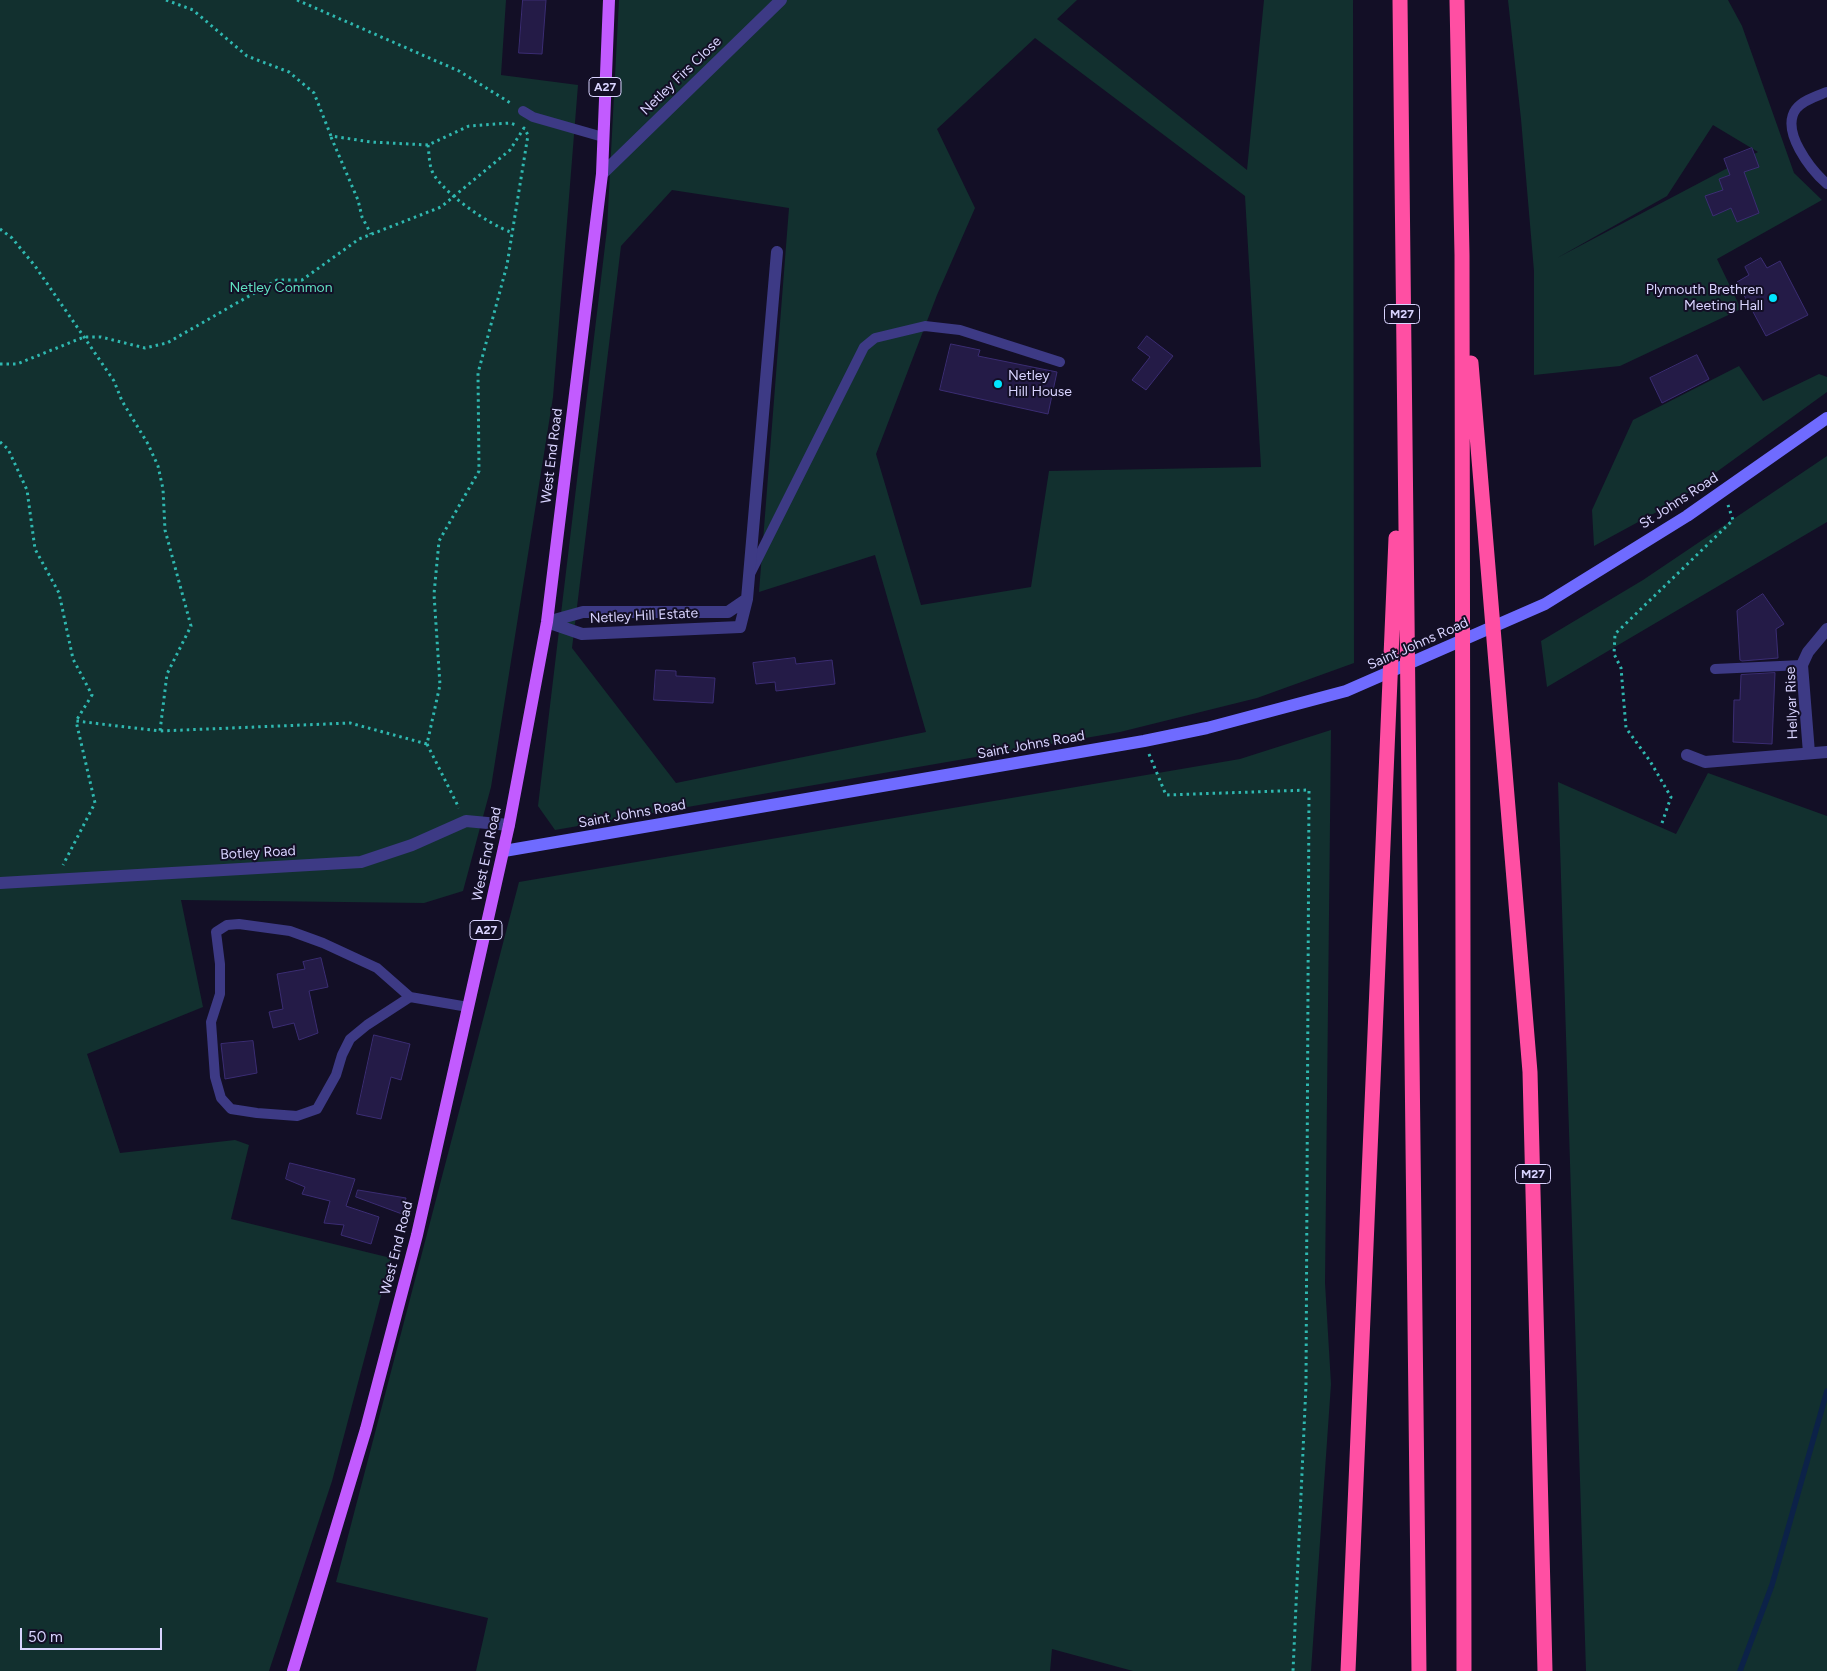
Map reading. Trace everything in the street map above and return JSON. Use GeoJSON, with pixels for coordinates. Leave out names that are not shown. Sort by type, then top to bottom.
{"type":"FeatureCollection","features":[{"type":"Feature","properties":{"kind":"highway","name":"M27"},"geometry":{"type":"LineString","coordinates":[[1400,0],[1419,1671]]}},
{"type":"Feature","properties":{"kind":"highway","name":"M27"},"geometry":{"type":"LineString","coordinates":[[1457,0],[1462,255],[1464,1671]]}},
{"type":"Feature","properties":{"kind":"highway","name":"M27"},"geometry":{"type":"LineString","coordinates":[[1462,255],[1530,1072],[1545,1671]]}},
{"type":"Feature","properties":{"kind":"highway","name":"M27"},"geometry":{"type":"LineString","coordinates":[[1348,1671],[1403,363]]}},
{"type":"Feature","properties":{"kind":"main road","name":"A27"},"geometry":{"type":"LineString","coordinates":[[602,174],[609,0]]}},
{"type":"Feature","properties":{"kind":"main road","name":"West End Road"},"geometry":{"type":"LineString","coordinates":[[292,1671],[366,1429],[417,1235],[504,851],[547,622],[602,174]]}},
{"type":"Feature","properties":{"kind":"main road","name":"St Johns Road"},"geometry":{"type":"LineString","coordinates":[[1545,604],[1724,490],[1827,418]]}},
{"type":"Feature","properties":{"kind":"main road","name":"Saint Johns Road"},"geometry":{"type":"LineString","coordinates":[[504,851],[1144,741],[1207,728],[1346,691],[1545,604]]}},
{"type":"Feature","properties":{"kind":"street","name":"Netley Firs Close"},"geometry":{"type":"LineString","coordinates":[[602,174],[781,0]]}},
{"type":"Feature","properties":{"kind":"street","name":"Netley Hill Estate"},"geometry":{"type":"LineString","coordinates":[[547,622],[582,634],[740,627],[747,600],[778,252]]}},
{"type":"Feature","properties":{"kind":"street","name":"Netley Hill Estate"},"geometry":{"type":"LineString","coordinates":[[547,622],[583,612],[728,612],[747,600]]}},
{"type":"Feature","properties":{"kind":"street","name":"Hellyar Rise"},"geometry":{"type":"LineString","coordinates":[[1809,753],[1802,665],[1808,652],[1827,629]]}},
{"type":"Feature","properties":{"kind":"street"},"geometry":{"type":"LineString","coordinates":[[1687,755],[1705,762],[1827,752]]}},
{"type":"Feature","properties":{"kind":"street"},"geometry":{"type":"LineString","coordinates":[[466,821],[509,825]]}},
{"type":"Feature","properties":{"kind":"street","name":"Botley Road"},"geometry":{"type":"LineString","coordinates":[[0,882],[361,862],[412,846],[466,821]]}},
{"type":"Feature","properties":{"kind":"lane"},"geometry":{"type":"LineString","coordinates":[[1827,92],[1810,98],[1797,109],[1791,120],[1792,129],[1806,162],[1827,184]]}},
{"type":"Feature","properties":{"kind":"lane"},"geometry":{"type":"LineString","coordinates":[[523,111],[533,117],[603,137]]}},
{"type":"Feature","properties":{"kind":"lane"},"geometry":{"type":"LineString","coordinates":[[749,575],[864,347],[874,338],[924,326],[960,330],[1060,362]]}},
{"type":"Feature","properties":{"kind":"lane"},"geometry":{"type":"LineString","coordinates":[[1715,669],[1802,665]]}},
{"type":"Feature","properties":{"kind":"lane"},"geometry":{"type":"LineString","coordinates":[[410,996],[350,1039],[342,1054],[336,1074],[317,1109],[297,1116],[231,1109],[221,1098],[215,1077],[211,1022],[220,994],[216,932],[227,925],[239,924],[290,931],[323,943],[377,968],[410,996],[468,1007]]}},
{"type":"Feature","properties":{"kind":"path"},"geometry":{"type":"LineString","coordinates":[[166,0],[193,10],[247,56],[289,72],[314,93],[358,200],[362,217],[371,234]]}},
{"type":"Feature","properties":{"kind":"path"},"geometry":{"type":"LineString","coordinates":[[297,0],[459,71],[523,111]]}},
{"type":"Feature","properties":{"kind":"path"},"geometry":{"type":"LineString","coordinates":[[0,364],[17,364],[84,337],[101,337],[145,348],[167,343],[277,280],[302,280],[344,248],[371,234],[442,207],[510,150],[533,117]]}},
{"type":"Feature","properties":{"kind":"path"},"geometry":{"type":"LineString","coordinates":[[331,136],[371,142],[428,145],[469,126],[510,123],[524,128],[528,135],[507,265],[478,373],[478,471],[439,541],[434,594],[440,685],[427,744],[466,821]]}},
{"type":"Feature","properties":{"kind":"path"},"geometry":{"type":"LineString","coordinates":[[428,145],[431,169],[454,196],[498,228],[512,232]]}},
{"type":"Feature","properties":{"kind":"path"},"geometry":{"type":"LineString","coordinates":[[0,229],[12,238],[35,266],[114,381],[158,466],[164,489],[165,530],[191,626],[167,674],[160,731]]}},
{"type":"Feature","properties":{"kind":"path"},"geometry":{"type":"LineString","coordinates":[[0,442],[8,449],[27,490],[35,549],[59,593],[73,659],[92,695],[76,721],[95,803],[56,880]]}},
{"type":"Feature","properties":{"kind":"path"},"geometry":{"type":"LineString","coordinates":[[1662,823],[1671,797],[1650,761],[1626,728],[1621,668],[1614,654],[1615,634],[1733,520],[1724,490]]}},
{"type":"Feature","properties":{"kind":"path"},"geometry":{"type":"LineString","coordinates":[[76,721],[160,731],[350,723],[427,744]]}},
{"type":"Feature","properties":{"kind":"path"},"geometry":{"type":"LineString","coordinates":[[1144,741],[1166,794],[1309,790],[1306,1385],[1293,1671]]}},
{"type":"Feature","properties":{"kind":"green space","name":"Netley Common"},"geometry":{"type":"Polygon","coordinates":[[[0,0],[506,0],[501,75],[578,85],[553,397],[491,787],[463,891],[424,903],[181,900],[203,1007],[87,1054],[120,1153],[235,1140],[249,1145],[231,1219],[391,1258],[332,1481],[269,1671],[0,1671],[0,0]]]}},
{"type":"Feature","properties":{"kind":"green space"},"geometry":{"type":"Polygon","coordinates":[[[619,0],[1077,0],[1057,19],[1247,170],[1264,0],[1353,0],[1354,663],[1257,698],[1120,732],[555,830],[538,806],[607,229],[619,0]],[[1035,38],[937,129],[975,208],[937,295],[876,454],[921,605],[1031,587],[1049,471],[1261,467],[1245,196],[1035,38]],[[672,190],[621,246],[572,648],[676,783],[926,732],[875,555],[759,592],[789,208],[672,190]]]}},
{"type":"Feature","properties":{"kind":"green space"},"geometry":{"type":"Polygon","coordinates":[[[1508,0],[1728,0],[1742,26],[1794,173],[1822,200],[1717,259],[1741,309],[1620,366],[1534,375],[1534,271],[1521,119],[1508,0]],[[1713,125],[1667,196],[1557,258],[1758,152],[1713,125]]]}},
{"type":"Feature","properties":{"kind":"green space"},"geometry":{"type":"Polygon","coordinates":[[[1739,366],[1763,401],[1819,374],[1827,377],[1827,392],[1675,502],[1594,546],[1592,510],[1633,420],[1739,366]]]}},
{"type":"Feature","properties":{"kind":"green space"},"geometry":{"type":"Polygon","coordinates":[[[1827,456],[1827,522],[1547,687],[1541,641],[1643,580],[1827,456]]]}},
{"type":"Feature","properties":{"kind":"green space"},"geometry":{"type":"Polygon","coordinates":[[[1331,730],[1325,1283],[1331,1384],[1311,1671],[1133,1671],[1052,1649],[1050,1671],[476,1671],[488,1618],[336,1582],[519,882],[1240,759],[1331,730]]]}},
{"type":"Feature","properties":{"kind":"green space"},"geometry":{"type":"Polygon","coordinates":[[[1708,773],[1827,816],[1827,1671],[1586,1671],[1558,782],[1676,834],[1708,773]]]}},
{"type":"Feature","properties":{"kind":"building"},"geometry":{"type":"Polygon","coordinates":[[[523,0],[546,0],[542,54],[519,53],[523,0]]]}},
{"type":"Feature","properties":{"kind":"building"},"geometry":{"type":"Polygon","coordinates":[[[1752,148],[1759,167],[1744,172],[1759,213],[1737,222],[1731,208],[1713,216],[1705,196],[1723,190],[1719,179],[1730,175],[1724,159],[1752,148]]]}},
{"type":"Feature","properties":{"kind":"building","name":"Plymouth Brethren Meeting Hall"},"geometry":{"type":"Polygon","coordinates":[[[1761,258],[1767,268],[1780,261],[1808,315],[1766,336],[1737,282],[1749,275],[1745,267],[1761,258]]]}},
{"type":"Feature","properties":{"kind":"building"},"geometry":{"type":"Polygon","coordinates":[[[1147,336],[1173,356],[1146,390],[1132,380],[1150,357],[1138,348],[1147,336]]]}},
{"type":"Feature","properties":{"kind":"building","name":"Netley Hill House"},"geometry":{"type":"Polygon","coordinates":[[[951,344],[980,350],[978,356],[1057,372],[1048,414],[940,390],[951,344]]]}},
{"type":"Feature","properties":{"kind":"building"},"geometry":{"type":"Polygon","coordinates":[[[1697,355],[1709,379],[1662,403],[1650,378],[1697,355]]]}},
{"type":"Feature","properties":{"kind":"building"},"geometry":{"type":"Polygon","coordinates":[[[1763,594],[1784,624],[1776,629],[1778,658],[1742,661],[1740,660],[1737,611],[1763,594]]]}},
{"type":"Feature","properties":{"kind":"building"},"geometry":{"type":"Polygon","coordinates":[[[795,658],[796,664],[832,660],[835,684],[776,691],[775,682],[756,684],[753,663],[795,658]]]}},
{"type":"Feature","properties":{"kind":"building"},"geometry":{"type":"Polygon","coordinates":[[[656,670],[676,671],[676,676],[715,678],[713,703],[654,700],[656,670]]]}},
{"type":"Feature","properties":{"kind":"building"},"geometry":{"type":"Polygon","coordinates":[[[1775,673],[1772,744],[1733,742],[1734,700],[1740,700],[1741,675],[1775,673]]]}},
{"type":"Feature","properties":{"kind":"building"},"geometry":{"type":"Polygon","coordinates":[[[321,958],[328,987],[309,991],[318,1033],[299,1040],[294,1023],[273,1028],[269,1012],[283,1009],[277,974],[305,969],[303,962],[321,958]]]}},
{"type":"Feature","properties":{"kind":"building"},"geometry":{"type":"Polygon","coordinates":[[[374,1035],[410,1044],[401,1080],[391,1077],[381,1119],[357,1114],[374,1035]]]}},
{"type":"Feature","properties":{"kind":"building"},"geometry":{"type":"Polygon","coordinates":[[[253,1041],[257,1073],[225,1079],[221,1044],[253,1041]]]}},
{"type":"Feature","properties":{"kind":"building"},"geometry":{"type":"Polygon","coordinates":[[[290,1163],[355,1179],[346,1206],[379,1217],[371,1244],[341,1235],[344,1225],[324,1223],[330,1201],[302,1194],[305,1187],[286,1179],[290,1163]]]}},
{"type":"Feature","properties":{"kind":"building"},"geometry":{"type":"Polygon","coordinates":[[[358,1190],[406,1198],[402,1214],[356,1197],[358,1190]]]}},
{"type":"Feature","properties":{"kind":"waterway"},"geometry":{"type":"LineString","coordinates":[[1740,1671],[1772,1585],[1827,1391]]}},
{"type":"Feature","properties":{"kind":"place","name":"Plymouth Brethren Meeting Hall"},"geometry":{"type":"Point","coordinates":[1773,298]}},
{"type":"Feature","properties":{"kind":"place","name":"Netley Hill House"},"geometry":{"type":"Point","coordinates":[998,384]}}]}
